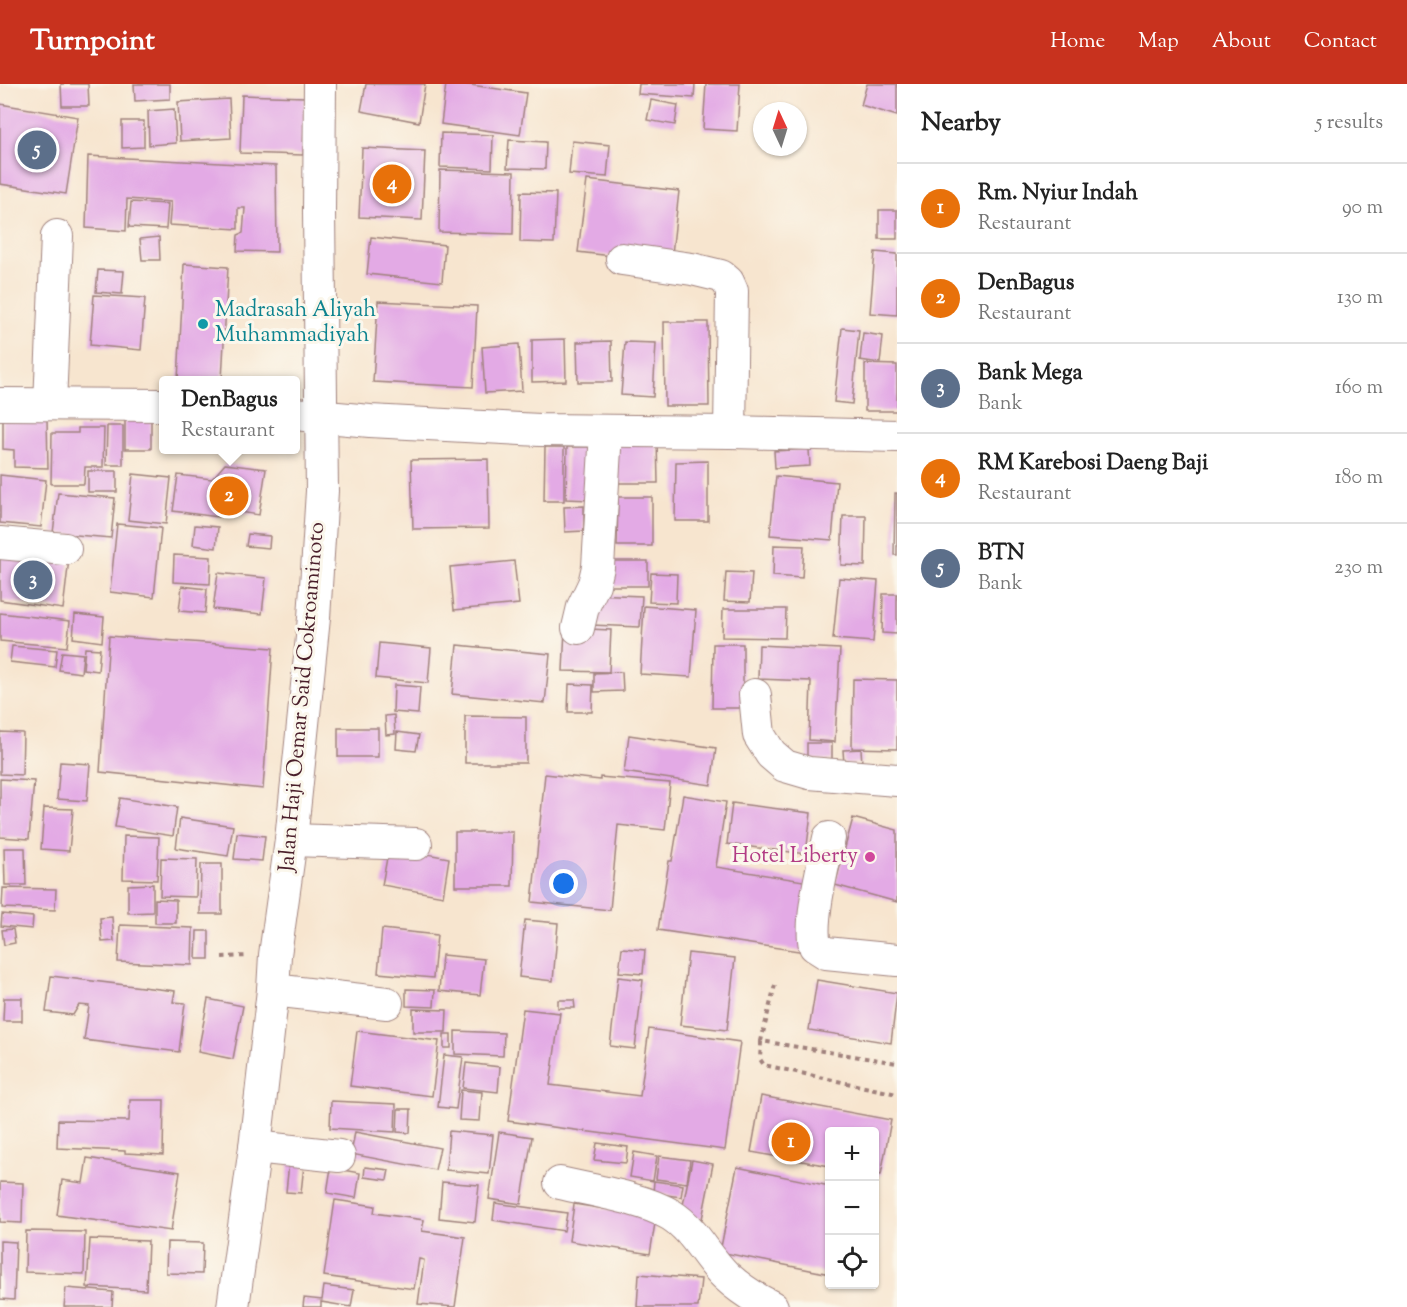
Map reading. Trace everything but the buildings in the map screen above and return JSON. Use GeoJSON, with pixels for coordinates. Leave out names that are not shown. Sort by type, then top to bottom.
{"type":"FeatureCollection","features":[{"type":"Feature","properties":{"kind":"street","name":"Jalan Haji Oemar Said Cokroaminoto"},"geometry":{"type":"LineString","coordinates":[[233,1307],[255,1147],[314,618],[322,491],[308,415],[319,211],[320,84]]}},
{"type":"Feature","properties":{"kind":"street"},"geometry":{"type":"LineString","coordinates":[[50,404],[57,236]]}},
{"type":"Feature","properties":{"kind":"street"},"geometry":{"type":"LineString","coordinates":[[622,259],[692,269],[721,276],[728,282],[732,291],[730,432]]}},
{"type":"Feature","properties":{"kind":"street"},"geometry":{"type":"LineString","coordinates":[[0,404],[159,405]]}},
{"type":"Feature","properties":{"kind":"street"},"geometry":{"type":"LineString","coordinates":[[308,415],[436,425],[606,432],[897,436]]}},
{"type":"Feature","properties":{"kind":"street"},"geometry":{"type":"LineString","coordinates":[[578,628],[583,607],[594,584],[597,567],[606,432]]}},
{"type":"Feature","properties":{"kind":"street"},"geometry":{"type":"LineString","coordinates":[[0,543],[65,549]]}},
{"type":"Feature","properties":{"kind":"street"},"geometry":{"type":"LineString","coordinates":[[755,695],[759,735],[771,754],[785,766],[809,773],[897,780]]}},
{"type":"Feature","properties":{"kind":"street"},"geometry":{"type":"LineString","coordinates":[[829,838],[814,919],[815,946],[826,953],[897,960]]}},
{"type":"Feature","properties":{"kind":"street"},"geometry":{"type":"LineString","coordinates":[[291,840],[416,844]]}},
{"type":"Feature","properties":{"kind":"street"},"geometry":{"type":"LineString","coordinates":[[273,990],[387,1003]]}},
{"type":"Feature","properties":{"kind":"street"},"geometry":{"type":"LineString","coordinates":[[255,1147],[339,1156]]}},
{"type":"Feature","properties":{"kind":"street"},"geometry":{"type":"LineString","coordinates":[[560,1183],[645,1204],[671,1215],[690,1231],[726,1276],[755,1298],[772,1307]]}},
{"type":"Feature","properties":{"kind":"path"},"geometry":{"type":"LineString","coordinates":[[775,984],[761,1041],[760,1059],[764,1065],[897,1094]]}},
{"type":"Feature","properties":{"kind":"path"},"geometry":{"type":"LineString","coordinates":[[761,1041],[897,1063]]}},
{"type":"Feature","properties":{"kind":"place","name":"BTN"},"geometry":{"type":"Point","coordinates":[37,150]}},
{"type":"Feature","properties":{"kind":"place","name":"RM Karebosi Daeng Baji"},"geometry":{"type":"Point","coordinates":[392,184]}},
{"type":"Feature","properties":{"kind":"place","name":"Madrasah Aliyah Muhammadiyah"},"geometry":{"type":"Point","coordinates":[203,324]}},
{"type":"Feature","properties":{"kind":"place","name":"DenBagus"},"geometry":{"type":"Point","coordinates":[229,496]}},
{"type":"Feature","properties":{"kind":"place","name":"Bank Mega"},"geometry":{"type":"Point","coordinates":[33,580]}},
{"type":"Feature","properties":{"kind":"place","name":"Hotel Liberty"},"geometry":{"type":"Point","coordinates":[870,857]}},
{"type":"Feature","properties":{"kind":"place","name":"Rm. Nyiur Indah"},"geometry":{"type":"Point","coordinates":[791,1142]}}]}
